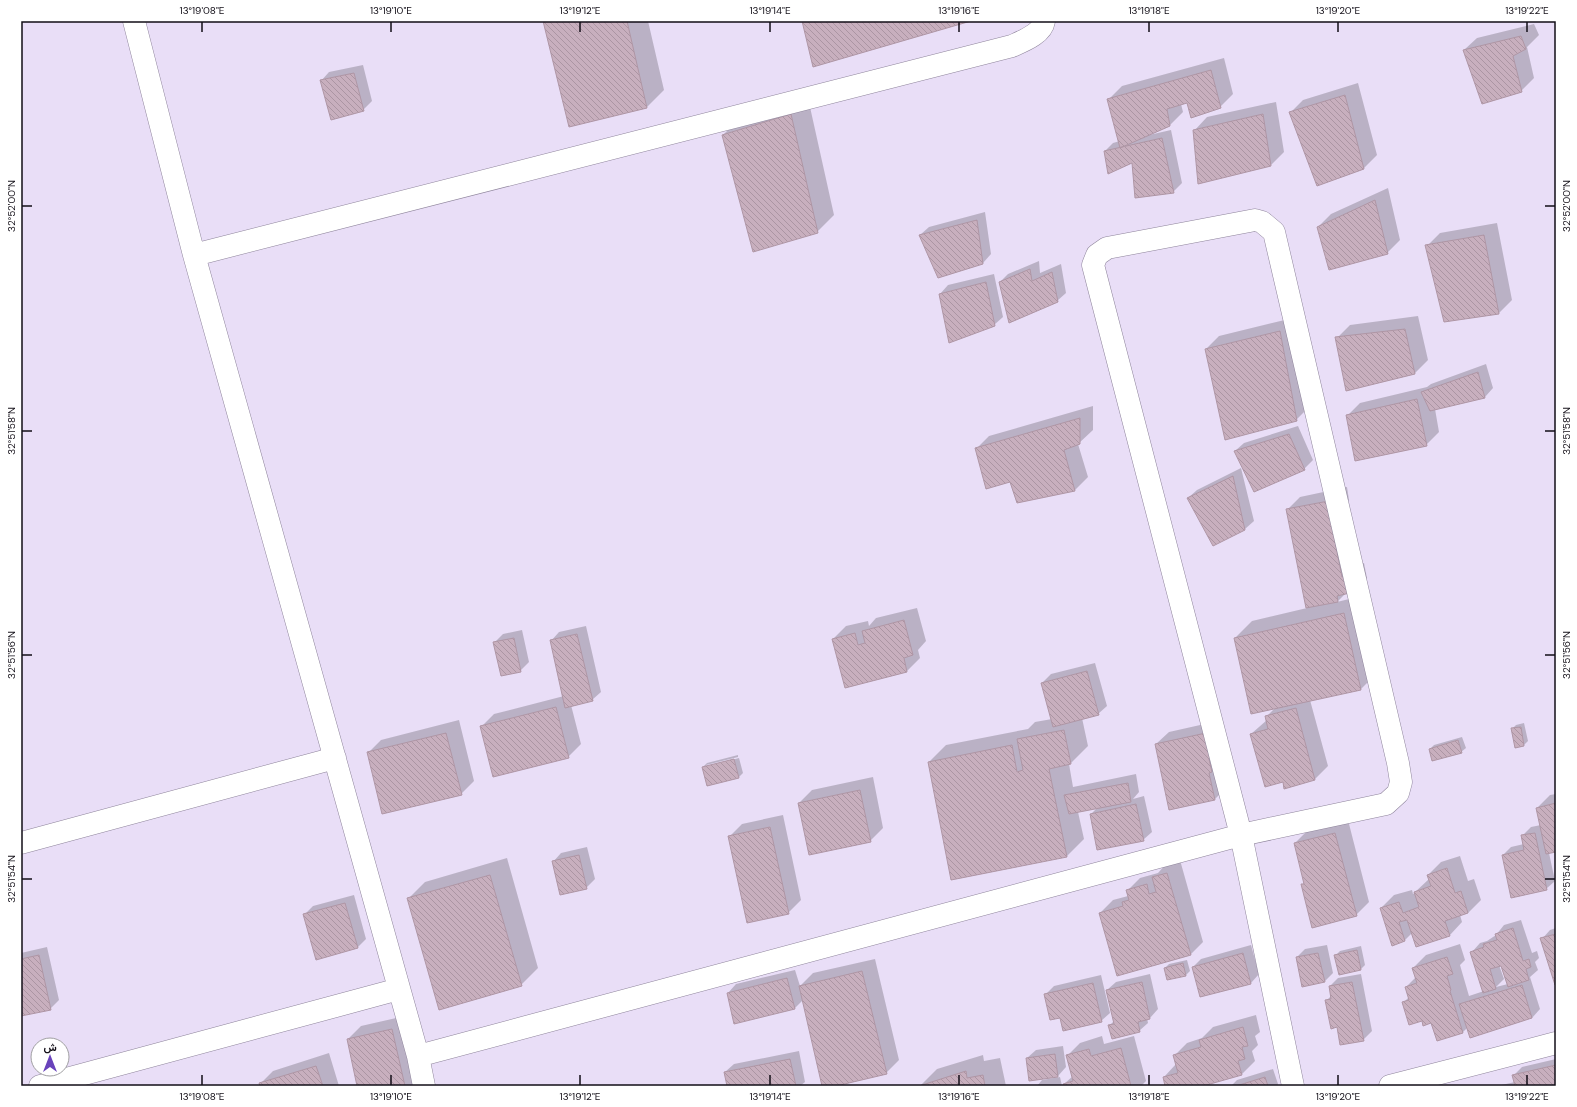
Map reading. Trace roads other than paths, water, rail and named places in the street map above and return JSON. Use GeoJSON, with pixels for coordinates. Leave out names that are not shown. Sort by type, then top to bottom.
{"type":"FeatureCollection","features":[{"type":"Feature","properties":{"kind":"street"},"geometry":{"type":"LineString","coordinates":[[134,21],[194,255],[418,1056],[424,1086]]}},
{"type":"Feature","properties":{"kind":"street"},"geometry":{"type":"LineString","coordinates":[[194,255],[1012,46],[1031,38],[1044,24],[1044,21]]}},
{"type":"Feature","properties":{"kind":"street"},"geometry":{"type":"LineString","coordinates":[[418,1056],[1241,836],[1386,804],[1398,793],[1401,782],[1398,763],[1274,232],[1262,222],[1255,220],[1107,248],[1097,255],[1093,266],[1241,836],[1293,1086]]}},
{"type":"Feature","properties":{"kind":"street"},"geometry":{"type":"LineString","coordinates":[[21,843],[335,758]]}},
{"type":"Feature","properties":{"kind":"street"},"geometry":{"type":"LineString","coordinates":[[40,1086],[399,989]]}},
{"type":"Feature","properties":{"kind":"street"},"geometry":{"type":"LineString","coordinates":[[1390,1086],[1556,1043]]}}]}
